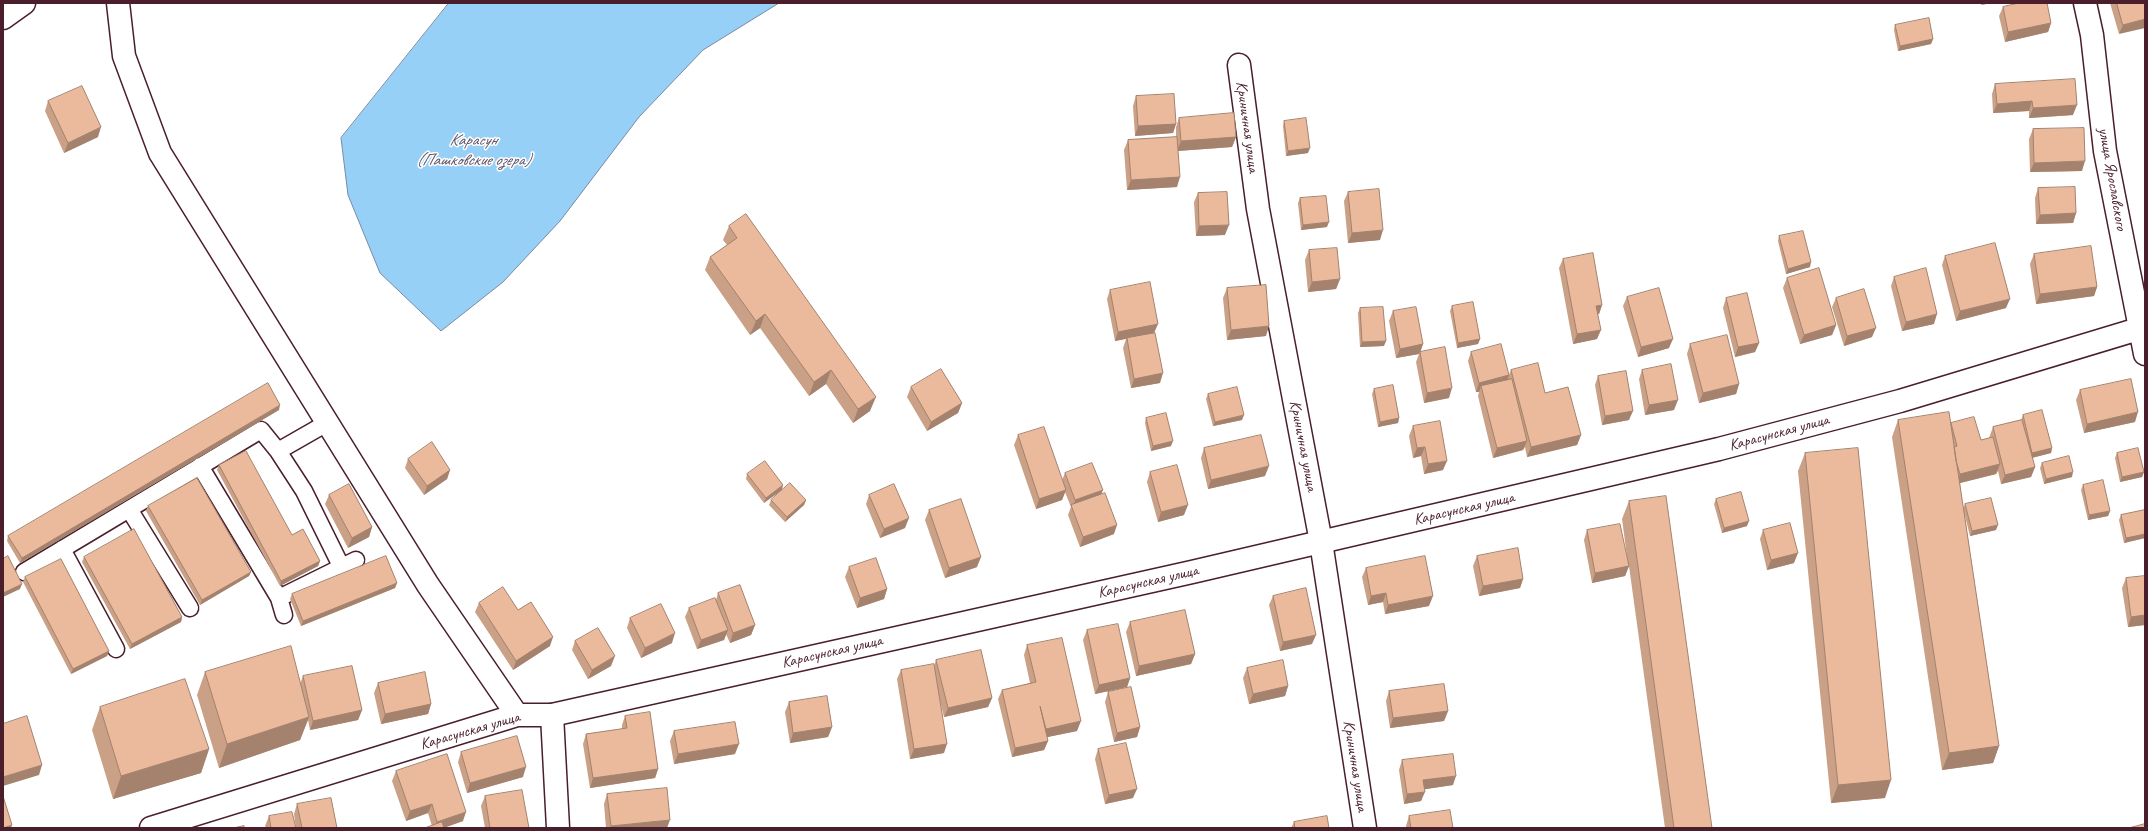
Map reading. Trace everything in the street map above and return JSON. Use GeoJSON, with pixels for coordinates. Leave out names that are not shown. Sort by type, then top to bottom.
{"type":"FeatureCollection","features":[{"type":"Feature","properties":{"kind":"street"},"geometry":{"type":"LineString","coordinates":[[3,18],[24,3]]}},
{"type":"Feature","properties":{"kind":"street"},"geometry":{"type":"LineString","coordinates":[[118,3],[124,56],[160,153],[428,585],[517,715]]}},
{"type":"Feature","properties":{"kind":"street","name":"улица Ярославского"},"geometry":{"type":"LineString","coordinates":[[2086,3],[2092,35],[2105,151],[2142,327],[2145,354]]}},
{"type":"Feature","properties":{"kind":"street","name":"Криничная улица"},"geometry":{"type":"LineString","coordinates":[[1239,66],[1258,210],[1321,542],[1365,828]]}},
{"type":"Feature","properties":{"kind":"street","name":"Карасунская улица"},"geometry":{"type":"LineString","coordinates":[[151,828],[517,715],[552,715],[1321,542],[1742,443],[1900,401],[2142,327]]}},
{"type":"Feature","properties":{"kind":"street"},"geometry":{"type":"LineString","coordinates":[[552,715],[558,828]]}},
{"type":"Feature","properties":{"kind":"lane"},"geometry":{"type":"LineString","coordinates":[[278,451],[327,423]]}},
{"type":"Feature","properties":{"kind":"lane"},"geometry":{"type":"LineString","coordinates":[[24,572],[261,430],[278,451],[304,491],[342,568]]}},
{"type":"Feature","properties":{"kind":"lane"},"geometry":{"type":"LineString","coordinates":[[200,466],[279,598],[284,615]]}},
{"type":"Feature","properties":{"kind":"lane"},"geometry":{"type":"LineString","coordinates":[[129,509],[190,608]]}},
{"type":"Feature","properties":{"kind":"lane"},"geometry":{"type":"LineString","coordinates":[[62,549],[116,649]]}},
{"type":"Feature","properties":{"kind":"lane"},"geometry":{"type":"LineString","coordinates":[[279,598],[356,560]]}},
{"type":"Feature","properties":{"kind":"water","name":"Карасун (Пашковские озера)"},"geometry":{"type":"Polygon","coordinates":[[[449,3],[779,3],[703,50],[639,117],[560,221],[503,282],[441,331],[380,273],[348,195],[341,138],[449,3]]]}},
{"type":"Feature","properties":{"kind":"building"},"geometry":{"type":"Polygon","coordinates":[[[2019,3],[2047,3],[2051,23],[2008,32],[2003,7],[2019,3]]]}},
{"type":"Feature","properties":{"kind":"building"},"geometry":{"type":"Polygon","coordinates":[[[2117,3],[2145,3],[2145,19],[2123,25],[2117,3]]]}},
{"type":"Feature","properties":{"kind":"building"},"geometry":{"type":"Polygon","coordinates":[[[1929,18],[1933,39],[1900,46],[1895,25],[1929,18]]]}},
{"type":"Feature","properties":{"kind":"building"},"geometry":{"type":"Polygon","coordinates":[[[2075,79],[2077,105],[2033,108],[2032,101],[1997,104],[1995,84],[2075,79]]]}},
{"type":"Feature","properties":{"kind":"building"},"geometry":{"type":"Polygon","coordinates":[[[82,86],[101,127],[68,143],[48,101],[82,86]]]}},
{"type":"Feature","properties":{"kind":"building"},"geometry":{"type":"Polygon","coordinates":[[[1174,94],[1176,124],[1138,126],[1136,96],[1174,94]]]}},
{"type":"Feature","properties":{"kind":"building"},"geometry":{"type":"Polygon","coordinates":[[[1234,113],[1236,137],[1181,141],[1179,118],[1234,113]]]}},
{"type":"Feature","properties":{"kind":"building"},"geometry":{"type":"Polygon","coordinates":[[[1306,118],[1310,148],[1288,151],[1284,121],[1306,118]]]}},
{"type":"Feature","properties":{"kind":"building"},"geometry":{"type":"Polygon","coordinates":[[[2084,128],[2085,161],[2034,163],[2033,129],[2084,128]]]}},
{"type":"Feature","properties":{"kind":"building"},"geometry":{"type":"Polygon","coordinates":[[[1177,137],[1180,177],[1131,180],[1128,140],[1177,137]]]}},
{"type":"Feature","properties":{"kind":"building"},"geometry":{"type":"Polygon","coordinates":[[[2075,187],[2076,213],[2040,215],[2038,188],[2075,187]]]}},
{"type":"Feature","properties":{"kind":"building"},"geometry":{"type":"Polygon","coordinates":[[[1379,189],[1383,230],[1352,233],[1348,192],[1379,189]]]}},
{"type":"Feature","properties":{"kind":"building"},"geometry":{"type":"Polygon","coordinates":[[[1227,192],[1229,225],[1199,226],[1198,193],[1227,192]]]}},
{"type":"Feature","properties":{"kind":"building"},"geometry":{"type":"Polygon","coordinates":[[[1326,196],[1329,222],[1303,225],[1300,198],[1326,196]]]}},
{"type":"Feature","properties":{"kind":"building"},"geometry":{"type":"Polygon","coordinates":[[[746,214],[876,397],[858,409],[831,370],[814,382],[765,314],[756,321],[710,257],[737,238],[729,226],[746,214]]]}},
{"type":"Feature","properties":{"kind":"building"},"geometry":{"type":"Polygon","coordinates":[[[1803,231],[1811,262],[1788,269],[1779,236],[1803,231]]]}},
{"type":"Feature","properties":{"kind":"building"},"geometry":{"type":"Polygon","coordinates":[[[1995,243],[2010,299],[1960,311],[1945,256],[1995,243]]]}},
{"type":"Feature","properties":{"kind":"building"},"geometry":{"type":"Polygon","coordinates":[[[2091,246],[2097,287],[2040,294],[2034,254],[2091,246]]]}},
{"type":"Feature","properties":{"kind":"building"},"geometry":{"type":"Polygon","coordinates":[[[1337,248],[1340,279],[1312,282],[1309,250],[1337,248]]]}},
{"type":"Feature","properties":{"kind":"building"},"geometry":{"type":"Polygon","coordinates":[[[1593,253],[1602,305],[1596,306],[1601,330],[1577,334],[1563,259],[1593,253]]]}},
{"type":"Feature","properties":{"kind":"building"},"geometry":{"type":"Polygon","coordinates":[[[1819,268],[1836,325],[1804,335],[1787,278],[1819,268]]]}},
{"type":"Feature","properties":{"kind":"building"},"geometry":{"type":"Polygon","coordinates":[[[1926,268],[1937,314],[1906,322],[1894,277],[1926,268]]]}},
{"type":"Feature","properties":{"kind":"building"},"geometry":{"type":"Polygon","coordinates":[[[1150,282],[1158,324],[1118,332],[1110,290],[1150,282]]]}},
{"type":"Feature","properties":{"kind":"building"},"geometry":{"type":"Polygon","coordinates":[[[1266,285],[1269,326],[1231,330],[1227,288],[1266,285]]]}},
{"type":"Feature","properties":{"kind":"building"},"geometry":{"type":"Polygon","coordinates":[[[1659,288],[1673,339],[1641,347],[1627,297],[1659,288]]]}},
{"type":"Feature","properties":{"kind":"building"},"geometry":{"type":"Polygon","coordinates":[[[1864,289],[1876,328],[1847,336],[1836,298],[1864,289]]]}},
{"type":"Feature","properties":{"kind":"building"},"geometry":{"type":"Polygon","coordinates":[[[1747,293],[1759,343],[1738,347],[1726,298],[1747,293]]]}},
{"type":"Feature","properties":{"kind":"building"},"geometry":{"type":"Polygon","coordinates":[[[1473,302],[1480,339],[1458,343],[1452,306],[1473,302]]]}},
{"type":"Feature","properties":{"kind":"building"},"geometry":{"type":"Polygon","coordinates":[[[1383,307],[1386,341],[1362,342],[1360,308],[1383,307]]]}},
{"type":"Feature","properties":{"kind":"building"},"geometry":{"type":"Polygon","coordinates":[[[1416,307],[1423,344],[1400,349],[1393,311],[1416,307]]]}},
{"type":"Feature","properties":{"kind":"building"},"geometry":{"type":"Polygon","coordinates":[[[1155,333],[1163,373],[1134,379],[1127,338],[1155,333]]]}},
{"type":"Feature","properties":{"kind":"building"},"geometry":{"type":"Polygon","coordinates":[[[1727,335],[1739,384],[1703,393],[1690,344],[1727,335]]]}},
{"type":"Feature","properties":{"kind":"building"},"geometry":{"type":"Polygon","coordinates":[[[1501,344],[1509,375],[1479,383],[1471,352],[1501,344]]]}},
{"type":"Feature","properties":{"kind":"building"},"geometry":{"type":"Polygon","coordinates":[[[1445,347],[1452,388],[1427,393],[1420,352],[1445,347]]]}},
{"type":"Feature","properties":{"kind":"building"},"geometry":{"type":"Polygon","coordinates":[[[1538,363],[1545,393],[1568,387],[1581,435],[1531,447],[1511,370],[1538,363]]]}},
{"type":"Feature","properties":{"kind":"building"},"geometry":{"type":"Polygon","coordinates":[[[1671,364],[1678,400],[1649,405],[1642,370],[1671,364]]]}},
{"type":"Feature","properties":{"kind":"building"},"geometry":{"type":"Polygon","coordinates":[[[941,369],[962,403],[931,422],[911,387],[941,369]]]}},
{"type":"Feature","properties":{"kind":"building"},"geometry":{"type":"Polygon","coordinates":[[[1626,371],[1633,411],[1605,416],[1598,376],[1626,371]]]}},
{"type":"Feature","properties":{"kind":"building"},"geometry":{"type":"Polygon","coordinates":[[[1512,379],[1527,441],[1497,448],[1481,386],[1512,379]]]}},
{"type":"Feature","properties":{"kind":"building"},"geometry":{"type":"Polygon","coordinates":[[[2131,379],[2138,412],[2087,424],[2080,390],[2131,379]]]}},
{"type":"Feature","properties":{"kind":"building"},"geometry":{"type":"Polygon","coordinates":[[[268,383],[280,405],[22,558],[8,536],[268,383]]]}},
{"type":"Feature","properties":{"kind":"building"},"geometry":{"type":"Polygon","coordinates":[[[1393,385],[1399,418],[1380,422],[1374,389],[1393,385]]]}},
{"type":"Feature","properties":{"kind":"building"},"geometry":{"type":"Polygon","coordinates":[[[1237,387],[1244,415],[1215,422],[1208,394],[1237,387]]]}},
{"type":"Feature","properties":{"kind":"building"},"geometry":{"type":"Polygon","coordinates":[[[2042,410],[2052,448],[2032,453],[2023,415],[2042,410]]]}},
{"type":"Feature","properties":{"kind":"building"},"geometry":{"type":"Polygon","coordinates":[[[1949,412],[1999,746],[1949,753],[1898,420],[1949,412]]]}},
{"type":"Feature","properties":{"kind":"building"},"geometry":{"type":"Polygon","coordinates":[[[1166,413],[1173,441],[1153,446],[1146,418],[1166,413]]]}},
{"type":"Feature","properties":{"kind":"building"},"geometry":{"type":"Polygon","coordinates":[[[1974,417],[1981,440],[1993,437],[2000,464],[1960,474],[1954,447],[1957,446],[1951,423],[1974,417]]]}},
{"type":"Feature","properties":{"kind":"building"},"geometry":{"type":"Polygon","coordinates":[[[2022,420],[2035,467],[2005,475],[1993,427],[2022,420]]]}},
{"type":"Feature","properties":{"kind":"building"},"geometry":{"type":"Polygon","coordinates":[[[1440,421],[1447,461],[1428,464],[1425,447],[1417,448],[1413,426],[1440,421]]]}},
{"type":"Feature","properties":{"kind":"building"},"geometry":{"type":"Polygon","coordinates":[[[1044,427],[1066,490],[1039,499],[1018,435],[1044,427]]]}},
{"type":"Feature","properties":{"kind":"building"},"geometry":{"type":"Polygon","coordinates":[[[1261,435],[1269,466],[1211,480],[1204,448],[1261,435]]]}},
{"type":"Feature","properties":{"kind":"building"},"geometry":{"type":"Polygon","coordinates":[[[432,442],[450,470],[427,486],[408,459],[432,442]]]}},
{"type":"Feature","properties":{"kind":"building"},"geometry":{"type":"Polygon","coordinates":[[[1858,448],[1891,780],[1838,785],[1805,453],[1858,448]]]}},
{"type":"Feature","properties":{"kind":"building"},"geometry":{"type":"Polygon","coordinates":[[[2138,448],[2144,472],[2122,477],[2117,453],[2138,448]]]}},
{"type":"Feature","properties":{"kind":"building"},"geometry":{"type":"Polygon","coordinates":[[[246,451],[292,535],[303,529],[320,561],[281,581],[219,465],[246,451]]]}},
{"type":"Feature","properties":{"kind":"building"},"geometry":{"type":"Polygon","coordinates":[[[2069,456],[2073,472],[2046,479],[2042,463],[2069,456]]]}},
{"type":"Feature","properties":{"kind":"building"},"geometry":{"type":"Polygon","coordinates":[[[765,461],[783,485],[766,498],[747,474],[765,461]]]}},
{"type":"Feature","properties":{"kind":"building"},"geometry":{"type":"Polygon","coordinates":[[[1092,463],[1103,490],[1075,500],[1065,473],[1092,463]]]}},
{"type":"Feature","properties":{"kind":"building"},"geometry":{"type":"Polygon","coordinates":[[[1177,465],[1188,505],[1161,512],[1150,472],[1177,465]]]}},
{"type":"Feature","properties":{"kind":"building"},"geometry":{"type":"Polygon","coordinates":[[[197,478],[251,572],[202,600],[148,506],[197,478]]]}},
{"type":"Feature","properties":{"kind":"building"},"geometry":{"type":"Polygon","coordinates":[[[2103,480],[2110,511],[2089,515],[2083,485],[2103,480]]]}},
{"type":"Feature","properties":{"kind":"building"},"geometry":{"type":"Polygon","coordinates":[[[790,483],[806,500],[787,517],[771,500],[790,483]]]}},
{"type":"Feature","properties":{"kind":"building"},"geometry":{"type":"Polygon","coordinates":[[[349,484],[372,527],[352,538],[329,495],[349,484]]]}},
{"type":"Feature","properties":{"kind":"building"},"geometry":{"type":"Polygon","coordinates":[[[894,484],[909,518],[884,529],[869,495],[894,484]]]}},
{"type":"Feature","properties":{"kind":"building"},"geometry":{"type":"Polygon","coordinates":[[[1741,492],[1749,521],[1724,528],[1716,499],[1741,492]]]}},
{"type":"Feature","properties":{"kind":"building"},"geometry":{"type":"Polygon","coordinates":[[[1105,493],[1117,525],[1083,537],[1071,505],[1105,493]]]}},
{"type":"Feature","properties":{"kind":"building"},"geometry":{"type":"Polygon","coordinates":[[[1666,496],[1712,828],[1674,828],[1629,501],[1666,496]]]}},
{"type":"Feature","properties":{"kind":"building"},"geometry":{"type":"Polygon","coordinates":[[[1991,498],[1998,525],[1972,531],[1965,504],[1991,498]]]}},
{"type":"Feature","properties":{"kind":"building"},"geometry":{"type":"Polygon","coordinates":[[[961,499],[981,557],[949,568],[929,510],[961,499]]]}},
{"type":"Feature","properties":{"kind":"building"},"geometry":{"type":"Polygon","coordinates":[[[2145,510],[2145,534],[2126,538],[2121,515],[2145,510]]]}},
{"type":"Feature","properties":{"kind":"building"},"geometry":{"type":"Polygon","coordinates":[[[1790,523],[1798,553],[1771,560],[1763,530],[1790,523]]]}},
{"type":"Feature","properties":{"kind":"building"},"geometry":{"type":"Polygon","coordinates":[[[1620,524],[1629,566],[1595,573],[1587,530],[1620,524]]]}},
{"type":"Feature","properties":{"kind":"building"},"geometry":{"type":"Polygon","coordinates":[[[134,529],[182,617],[132,644],[84,557],[134,529]]]}},
{"type":"Feature","properties":{"kind":"building"},"geometry":{"type":"Polygon","coordinates":[[[1518,548],[1523,579],[1483,586],[1477,556],[1518,548]]]}},
{"type":"Feature","properties":{"kind":"building"},"geometry":{"type":"Polygon","coordinates":[[[8,556],[22,584],[3,593],[3,559],[8,556]]]}},
{"type":"Feature","properties":{"kind":"building"},"geometry":{"type":"Polygon","coordinates":[[[386,556],[397,583],[303,621],[292,594],[386,556]]]}},
{"type":"Feature","properties":{"kind":"building"},"geometry":{"type":"Polygon","coordinates":[[[1425,556],[1433,596],[1388,605],[1386,593],[1371,596],[1366,568],[1425,556]]]}},
{"type":"Feature","properties":{"kind":"building"},"geometry":{"type":"Polygon","coordinates":[[[876,558],[887,589],[860,598],[849,567],[876,558]]]}},
{"type":"Feature","properties":{"kind":"building"},"geometry":{"type":"Polygon","coordinates":[[[61,559],[109,651],[73,669],[25,577],[61,559]]]}},
{"type":"Feature","properties":{"kind":"building"},"geometry":{"type":"Polygon","coordinates":[[[2145,576],[2145,615],[2131,617],[2126,578],[2145,576]]]}},
{"type":"Feature","properties":{"kind":"building"},"geometry":{"type":"Polygon","coordinates":[[[740,585],[755,625],[733,633],[718,593],[740,585]]]}},
{"type":"Feature","properties":{"kind":"building"},"geometry":{"type":"Polygon","coordinates":[[[503,587],[518,610],[531,602],[553,637],[516,661],[479,603],[503,587]]]}},
{"type":"Feature","properties":{"kind":"building"},"geometry":{"type":"Polygon","coordinates":[[[1306,588],[1316,635],[1283,642],[1273,596],[1306,588]]]}},
{"type":"Feature","properties":{"kind":"building"},"geometry":{"type":"Polygon","coordinates":[[[715,598],[728,630],[701,640],[689,608],[715,598]]]}},
{"type":"Feature","properties":{"kind":"building"},"geometry":{"type":"Polygon","coordinates":[[[661,604],[675,633],[645,648],[630,618],[661,604]]]}},
{"type":"Feature","properties":{"kind":"building"},"geometry":{"type":"Polygon","coordinates":[[[1185,610],[1195,654],[1139,666],[1130,622],[1185,610]]]}},
{"type":"Feature","properties":{"kind":"building"},"geometry":{"type":"Polygon","coordinates":[[[1118,624],[1130,678],[1099,685],[1087,630],[1118,624]]]}},
{"type":"Feature","properties":{"kind":"building"},"geometry":{"type":"Polygon","coordinates":[[[598,628],[615,656],[592,670],[575,641],[598,628]]]}},
{"type":"Feature","properties":{"kind":"building"},"geometry":{"type":"Polygon","coordinates":[[[1062,638],[1081,721],[1046,729],[1040,706],[1048,741],[1015,748],[1002,690],[1036,682],[1027,645],[1062,638]]]}},
{"type":"Feature","properties":{"kind":"building"},"geometry":{"type":"Polygon","coordinates":[[[291,646],[309,717],[227,744],[205,672],[291,646]]]}},
{"type":"Feature","properties":{"kind":"building"},"geometry":{"type":"Polygon","coordinates":[[[981,650],[992,698],[948,708],[936,660],[981,650]]]}},
{"type":"Feature","properties":{"kind":"building"},"geometry":{"type":"Polygon","coordinates":[[[1283,660],[1288,686],[1253,694],[1247,668],[1283,660]]]}},
{"type":"Feature","properties":{"kind":"building"},"geometry":{"type":"Polygon","coordinates":[[[934,664],[947,744],[914,749],[901,670],[934,664]]]}},
{"type":"Feature","properties":{"kind":"building"},"geometry":{"type":"Polygon","coordinates":[[[352,666],[362,710],[313,721],[303,676],[352,666]]]}},
{"type":"Feature","properties":{"kind":"building"},"geometry":{"type":"Polygon","coordinates":[[[425,672],[431,704],[385,714],[378,683],[425,672]]]}},
{"type":"Feature","properties":{"kind":"building"},"geometry":{"type":"Polygon","coordinates":[[[185,679],[209,749],[121,776],[100,707],[185,679]]]}},
{"type":"Feature","properties":{"kind":"building"},"geometry":{"type":"Polygon","coordinates":[[[1444,684],[1448,711],[1393,718],[1389,691],[1444,684]]]}},
{"type":"Feature","properties":{"kind":"building"},"geometry":{"type":"Polygon","coordinates":[[[1131,687],[1140,727],[1117,733],[1108,692],[1131,687]]]}},
{"type":"Feature","properties":{"kind":"building"},"geometry":{"type":"Polygon","coordinates":[[[827,696],[832,727],[793,733],[789,702],[827,696]]]}},
{"type":"Feature","properties":{"kind":"building"},"geometry":{"type":"Polygon","coordinates":[[[650,712],[658,769],[593,778],[586,734],[627,728],[625,716],[650,712]]]}},
{"type":"Feature","properties":{"kind":"building"},"geometry":{"type":"Polygon","coordinates":[[[27,716],[42,765],[3,777],[3,724],[27,716]]]}},
{"type":"Feature","properties":{"kind":"building"},"geometry":{"type":"Polygon","coordinates":[[[735,722],[739,744],[678,754],[674,731],[735,722]]]}},
{"type":"Feature","properties":{"kind":"building"},"geometry":{"type":"Polygon","coordinates":[[[517,736],[526,767],[470,783],[461,752],[517,736]]]}},
{"type":"Feature","properties":{"kind":"building"},"geometry":{"type":"Polygon","coordinates":[[[1126,743],[1137,789],[1109,795],[1098,749],[1126,743]]]}},
{"type":"Feature","properties":{"kind":"building"},"geometry":{"type":"Polygon","coordinates":[[[447,754],[466,812],[437,822],[432,804],[410,811],[396,771],[447,754]]]}},
{"type":"Feature","properties":{"kind":"building"},"geometry":{"type":"Polygon","coordinates":[[[1453,754],[1456,776],[1423,780],[1425,792],[1407,794],[1402,760],[1453,754]]]}},
{"type":"Feature","properties":{"kind":"building"},"geometry":{"type":"Polygon","coordinates":[[[667,788],[670,820],[611,826],[607,794],[667,788]]]}},
{"type":"Feature","properties":{"kind":"building"},"geometry":{"type":"Polygon","coordinates":[[[522,790],[529,828],[490,828],[485,796],[522,790]]]}},
{"type":"Feature","properties":{"kind":"building"},"geometry":{"type":"Polygon","coordinates":[[[3,796],[12,825],[3,828],[3,796]]]}},
{"type":"Feature","properties":{"kind":"building"},"geometry":{"type":"Polygon","coordinates":[[[331,798],[337,828],[302,828],[297,804],[331,798]]]}},
{"type":"Feature","properties":{"kind":"building"},"geometry":{"type":"Polygon","coordinates":[[[1450,810],[1453,828],[1411,828],[1409,816],[1450,810]]]}},
{"type":"Feature","properties":{"kind":"building"},"geometry":{"type":"Polygon","coordinates":[[[292,812],[296,828],[271,828],[269,816],[292,812]]]}},
{"type":"Feature","properties":{"kind":"building"},"geometry":{"type":"Polygon","coordinates":[[[1327,816],[1329,828],[1295,828],[1294,822],[1327,816]]]}},
{"type":"Feature","properties":{"kind":"building"},"geometry":{"type":"Polygon","coordinates":[[[442,822],[444,828],[425,828],[442,822]]]}},
{"type":"Feature","properties":{"kind":"building"},"geometry":{"type":"Polygon","coordinates":[[[2145,824],[2145,828],[2129,828],[2145,824]]]}}]}
